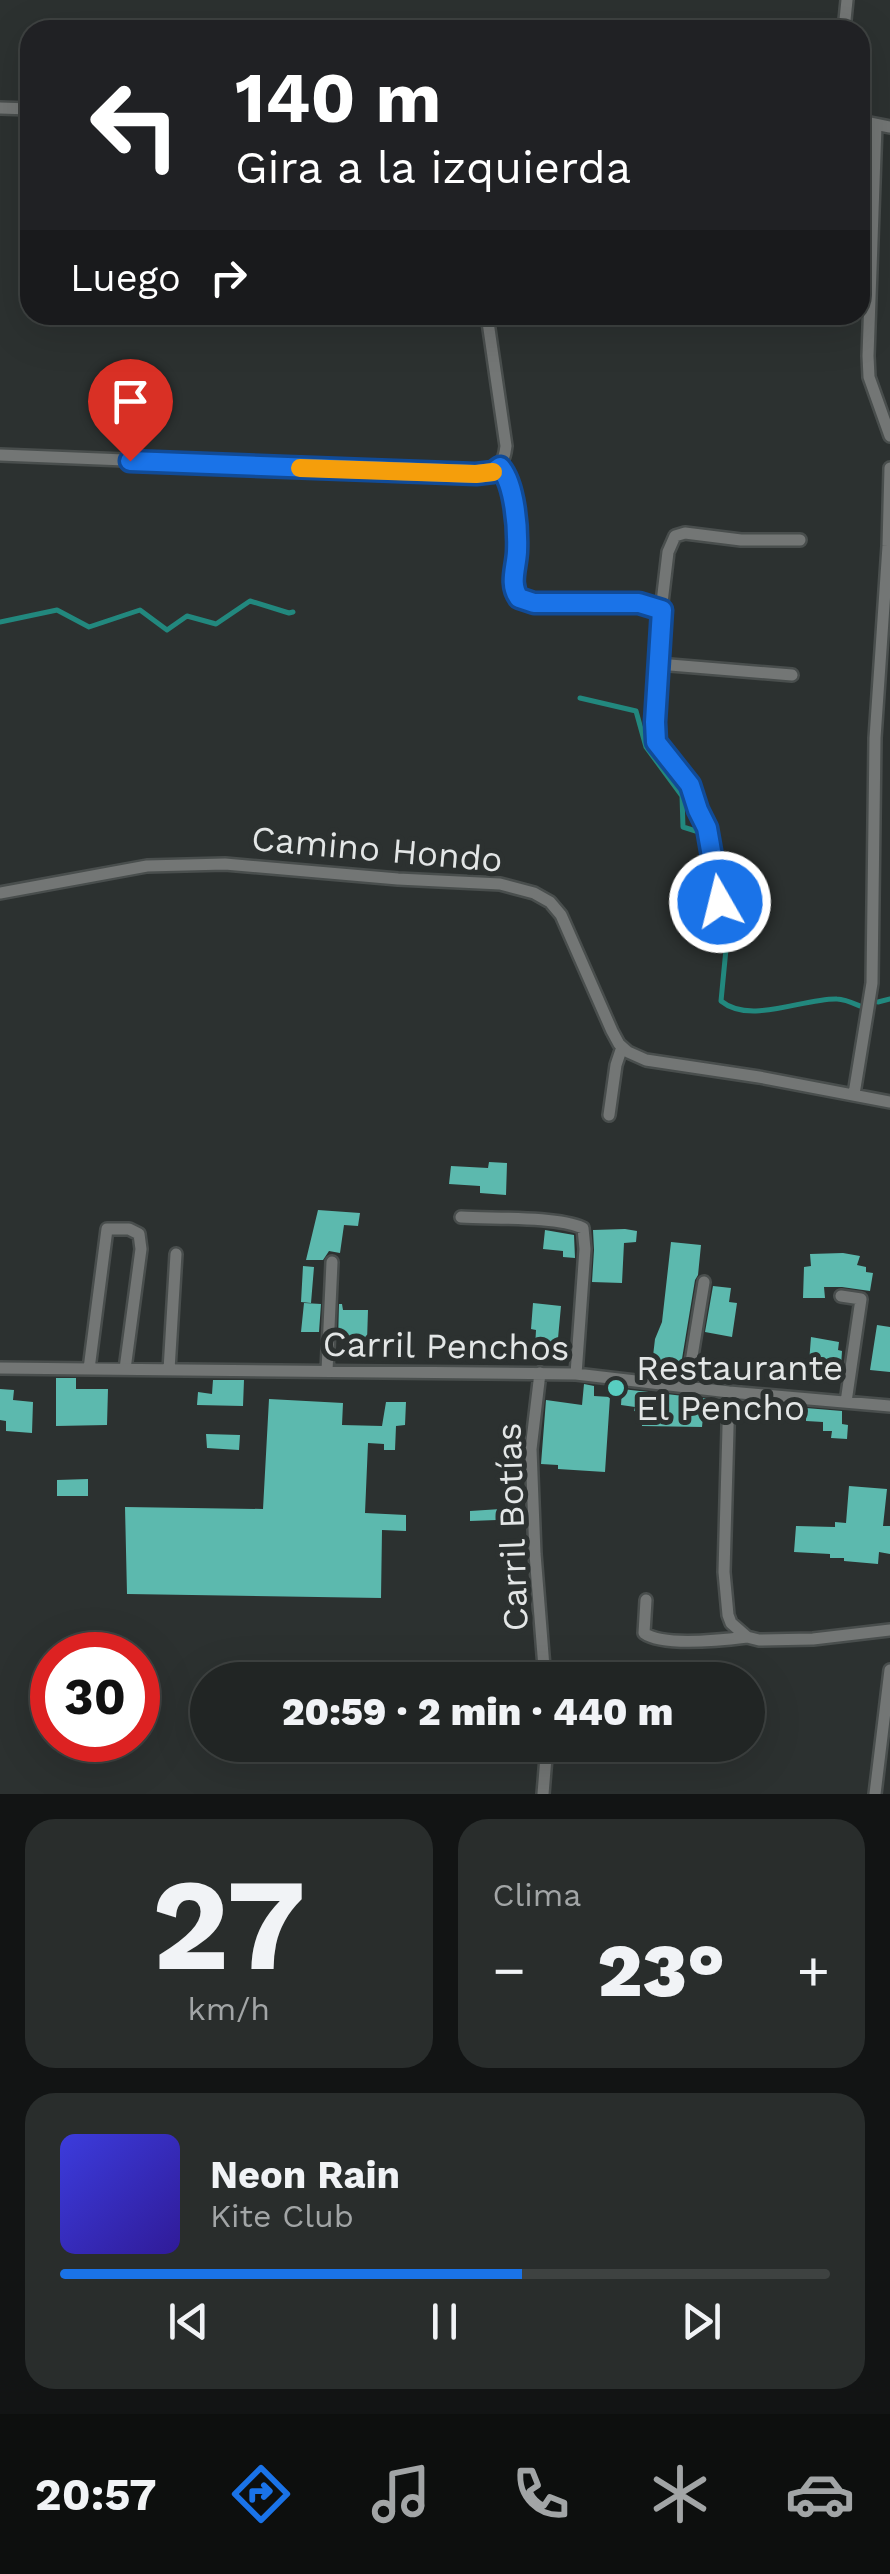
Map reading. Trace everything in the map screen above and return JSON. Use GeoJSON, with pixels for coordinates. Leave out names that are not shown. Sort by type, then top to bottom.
{"type":"FeatureCollection","features":[{"type":"Feature","properties":{"kind":"street"},"geometry":{"type":"LineString","coordinates":[[883,126],[868,356],[870,377],[890,436]]}},
{"type":"Feature","properties":{"kind":"street"},"geometry":{"type":"LineString","coordinates":[[0,454],[493,472],[500,467],[506,446],[488,325]]}},
{"type":"Feature","properties":{"kind":"street"},"geometry":{"type":"LineString","coordinates":[[500,467],[509,480],[516,529],[513,588],[519,598],[534,603],[639,603],[662,610]]}},
{"type":"Feature","properties":{"kind":"street"},"geometry":{"type":"LineString","coordinates":[[854,1094],[872,984],[890,468]]}},
{"type":"Feature","properties":{"kind":"street"},"geometry":{"type":"LineString","coordinates":[[732,933],[720,902],[707,828],[690,785],[656,742],[668,552],[672,539],[679,533],[741,540],[800,540]]}},
{"type":"Feature","properties":{"kind":"street"},"geometry":{"type":"LineString","coordinates":[[658,664],[792,676]]}},
{"type":"Feature","properties":{"kind":"street","name":"Camino Hondo"},"geometry":{"type":"LineString","coordinates":[[0,893],[146,866],[208,864],[521,888],[550,902],[561,915],[622,1047]]}},
{"type":"Feature","properties":{"kind":"street"},"geometry":{"type":"LineString","coordinates":[[609,1115],[622,1047],[646,1060],[890,1102]]}},
{"type":"Feature","properties":{"kind":"street"},"geometry":{"type":"LineString","coordinates":[[461,1217],[583,1228],[585,1249],[576,1374]]}},
{"type":"Feature","properties":{"kind":"street"},"geometry":{"type":"LineString","coordinates":[[90,1369],[107,1229],[129,1229],[139,1234],[140,1249],[125,1370]]}},
{"type":"Feature","properties":{"kind":"street"},"geometry":{"type":"LineString","coordinates":[[169,1370],[176,1254]]}},
{"type":"Feature","properties":{"kind":"street"},"geometry":{"type":"LineString","coordinates":[[327,1372],[332,1262]]}},
{"type":"Feature","properties":{"kind":"street"},"geometry":{"type":"LineString","coordinates":[[687,1387],[704,1282]]}},
{"type":"Feature","properties":{"kind":"street"},"geometry":{"type":"LineString","coordinates":[[841,1296],[861,1298],[846,1402]]}},
{"type":"Feature","properties":{"kind":"street","name":"Carril Penchos"},"geometry":{"type":"LineString","coordinates":[[0,1368],[576,1374],[890,1406]]}},
{"type":"Feature","properties":{"kind":"street","name":"Carril Botías"},"geometry":{"type":"LineString","coordinates":[[540,1374],[531,1449],[544,1662]]}},
{"type":"Feature","properties":{"kind":"street"},"geometry":{"type":"LineString","coordinates":[[728,1392],[724,1572],[728,1615],[747,1637]]}},
{"type":"Feature","properties":{"kind":"street"},"geometry":{"type":"LineString","coordinates":[[646,1600],[644,1633],[666,1640],[813,1639],[890,1630]]}},
{"type":"Feature","properties":{"kind":"street"},"geometry":{"type":"LineString","coordinates":[[875,1794],[890,1670]]}},
{"type":"Feature","properties":{"kind":"street"},"geometry":{"type":"LineString","coordinates":[[543,1794],[546,1762]]}},
{"type":"Feature","properties":{"kind":"building"},"geometry":{"type":"Polygon","coordinates":[[[489,1162],[507,1163],[506,1195],[480,1193],[480,1186],[449,1184],[451,1166],[488,1168],[489,1162]]]}},
{"type":"Feature","properties":{"kind":"building"},"geometry":{"type":"Polygon","coordinates":[[[318,1210],[360,1213],[358,1226],[344,1225],[340,1253],[329,1251],[323,1260],[306,1260],[318,1210]]]}},
{"type":"Feature","properties":{"kind":"building"},"geometry":{"type":"Polygon","coordinates":[[[545,1230],[574,1235],[575,1258],[563,1257],[563,1251],[543,1249],[545,1230]]]}},
{"type":"Feature","properties":{"kind":"building"},"geometry":{"type":"Polygon","coordinates":[[[593,1230],[637,1231],[636,1242],[624,1243],[622,1283],[592,1282],[593,1230]]]}},
{"type":"Feature","properties":{"kind":"building"},"geometry":{"type":"Polygon","coordinates":[[[671,1242],[701,1245],[679,1377],[651,1373],[655,1339],[662,1322],[671,1242]]]}},
{"type":"Feature","properties":{"kind":"building"},"geometry":{"type":"Polygon","coordinates":[[[810,1254],[860,1256],[857,1265],[873,1273],[870,1291],[824,1287],[825,1298],[803,1298],[804,1267],[811,1266],[810,1254]]]}},
{"type":"Feature","properties":{"kind":"building"},"geometry":{"type":"Polygon","coordinates":[[[303,1266],[314,1267],[311,1303],[301,1302],[303,1266]]]}},
{"type":"Feature","properties":{"kind":"building"},"geometry":{"type":"Polygon","coordinates":[[[713,1286],[731,1288],[729,1302],[737,1303],[732,1337],[705,1332],[713,1286]]]}},
{"type":"Feature","properties":{"kind":"building"},"geometry":{"type":"Polygon","coordinates":[[[304,1303],[321,1304],[319,1332],[301,1332],[304,1303]]]}},
{"type":"Feature","properties":{"kind":"building"},"geometry":{"type":"Polygon","coordinates":[[[533,1303],[561,1306],[557,1349],[535,1348],[536,1330],[531,1329],[533,1303]]]}},
{"type":"Feature","properties":{"kind":"building"},"geometry":{"type":"Polygon","coordinates":[[[339,1304],[343,1310],[368,1310],[367,1341],[338,1340],[339,1304]]]}},
{"type":"Feature","properties":{"kind":"building"},"geometry":{"type":"Polygon","coordinates":[[[877,1325],[890,1327],[890,1372],[870,1370],[877,1325]]]}},
{"type":"Feature","properties":{"kind":"building"},"geometry":{"type":"Polygon","coordinates":[[[811,1337],[839,1342],[841,1367],[834,1365],[832,1378],[808,1376],[811,1337]]]}},
{"type":"Feature","properties":{"kind":"building"},"geometry":{"type":"Polygon","coordinates":[[[56,1378],[76,1378],[76,1389],[108,1389],[107,1425],[56,1426],[56,1378]]]}},
{"type":"Feature","properties":{"kind":"building"},"geometry":{"type":"Polygon","coordinates":[[[213,1380],[244,1380],[243,1406],[197,1405],[198,1392],[212,1394],[213,1380]]]}},
{"type":"Feature","properties":{"kind":"building"},"geometry":{"type":"Polygon","coordinates":[[[584,1384],[594,1386],[594,1396],[610,1397],[605,1472],[541,1464],[546,1400],[582,1405],[584,1384]]]}},
{"type":"Feature","properties":{"kind":"building"},"geometry":{"type":"Polygon","coordinates":[[[0,1389],[14,1390],[13,1400],[33,1402],[32,1433],[6,1431],[6,1421],[0,1420],[0,1389]]]}},
{"type":"Feature","properties":{"kind":"building"},"geometry":{"type":"Polygon","coordinates":[[[622,1389],[719,1400],[718,1418],[703,1417],[702,1427],[642,1426],[642,1412],[621,1405],[622,1389]]]}},
{"type":"Feature","properties":{"kind":"building"},"geometry":{"type":"Polygon","coordinates":[[[269,1399],[343,1403],[342,1425],[382,1426],[386,1402],[406,1402],[405,1425],[396,1426],[395,1450],[384,1450],[384,1444],[368,1443],[365,1513],[406,1515],[406,1531],[382,1530],[381,1598],[127,1594],[125,1507],[263,1509],[269,1399]]]}},
{"type":"Feature","properties":{"kind":"building"},"geometry":{"type":"Polygon","coordinates":[[[806,1408],[842,1411],[842,1424],[848,1425],[847,1439],[831,1438],[832,1431],[823,1431],[823,1422],[806,1421],[806,1408]]]}},
{"type":"Feature","properties":{"kind":"building"},"geometry":{"type":"Polygon","coordinates":[[[206,1434],[240,1435],[239,1450],[207,1448],[206,1434]]]}},
{"type":"Feature","properties":{"kind":"building"},"geometry":{"type":"Polygon","coordinates":[[[88,1479],[88,1496],[57,1496],[57,1480],[88,1479]]]}},
{"type":"Feature","properties":{"kind":"building"},"geometry":{"type":"Polygon","coordinates":[[[849,1486],[887,1489],[883,1526],[890,1526],[890,1554],[879,1552],[878,1564],[844,1561],[830,1558],[830,1554],[794,1552],[796,1526],[835,1527],[835,1522],[846,1523],[849,1486]]]}},
{"type":"Feature","properties":{"kind":"building"},"geometry":{"type":"Polygon","coordinates":[[[524,1509],[524,1519],[470,1521],[470,1511],[524,1509]]]}},
{"type":"Feature","properties":{"kind":"waterway"},"geometry":{"type":"LineString","coordinates":[[0,622],[57,610],[89,627],[140,610],[167,630],[187,616],[216,624],[250,601],[293,612]]}},
{"type":"Feature","properties":{"kind":"waterway"},"geometry":{"type":"LineString","coordinates":[[580,698],[636,711],[646,747],[682,796],[683,827],[699,832],[704,850],[705,900],[726,949],[721,1001],[747,1011],[837,999],[860,1006]]}},
{"type":"Feature","properties":{"kind":"waterway"},"geometry":{"type":"LineString","coordinates":[[878,1002],[890,999]]}},
{"type":"Feature","properties":{"kind":"slow traffic"},"geometry":{"type":"LineString","coordinates":[[300,468],[493,472]]}},
{"type":"Feature","properties":{"kind":"place","name":"Restaurante El Pencho"},"geometry":{"type":"Point","coordinates":[616,1388]}},
{"type":"Feature","properties":{"kind":"route"},"geometry":{"type":"LineString","coordinates":[[130,461],[476,474],[500,467],[509,480],[516,529],[515,595],[534,603],[639,603],[662,610],[656,742],[690,785],[710,836],[720,902]]}}]}
